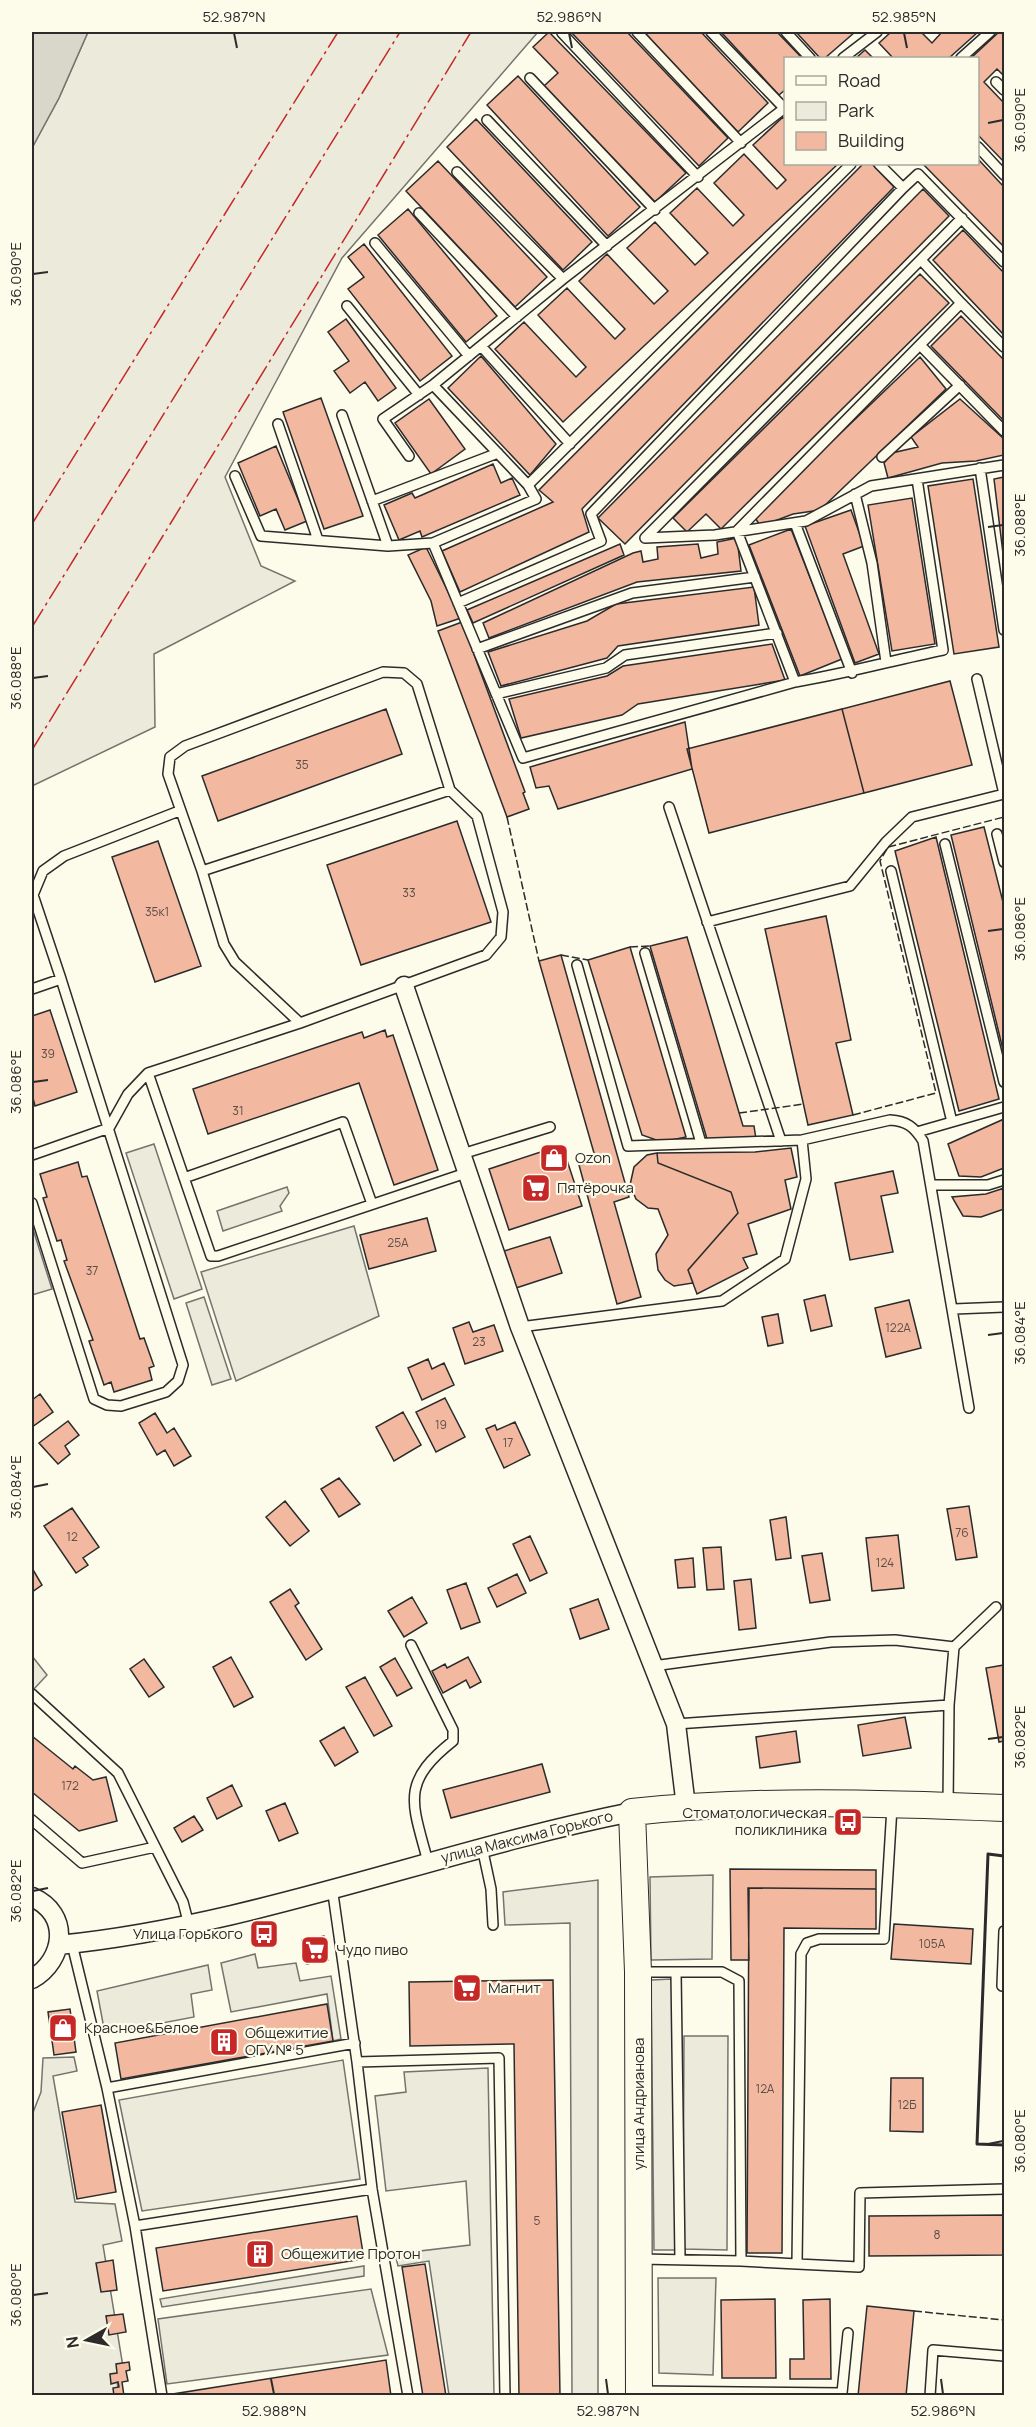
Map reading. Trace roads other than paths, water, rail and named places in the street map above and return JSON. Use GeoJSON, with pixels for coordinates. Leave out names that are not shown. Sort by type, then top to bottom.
{"type":"FeatureCollection","features":[{"type":"Feature","properties":{"kind":"street"},"geometry":{"type":"LineString","coordinates":[[404,986],[469,1172],[520,1328],[676,1724],[686,1808]]}},
{"type":"Feature","properties":{"kind":"street","name":"улица Максима Горького"},"geometry":{"type":"LineString","coordinates":[[65,1944],[113,1939],[189,1925],[558,1827],[632,1812],[686,1808],[892,1805],[1005,1808]]}},
{"type":"Feature","properties":{"kind":"street","name":"улица Андрианова"},"geometry":{"type":"LineString","coordinates":[[632,1812],[638,1972],[639,2393]]}},
{"type":"Feature","properties":{"kind":"street"},"geometry":{"type":"LineString","coordinates":[[32,1897],[48,1908],[65,1944],[43,1972],[32,1979]]}},
{"type":"Feature","properties":{"kind":"lane"},"geometry":{"type":"LineString","coordinates":[[638,32],[741,143]]}},
{"type":"Feature","properties":{"kind":"lane"},"geometry":{"type":"LineString","coordinates":[[711,32],[784,106]]}},
{"type":"Feature","properties":{"kind":"lane"},"geometry":{"type":"LineString","coordinates":[[786,32],[809,57]]}},
{"type":"Feature","properties":{"kind":"lane"},"geometry":{"type":"LineString","coordinates":[[844,57],[864,35],[877,32]]}},
{"type":"Feature","properties":{"kind":"lane"},"geometry":{"type":"LineString","coordinates":[[962,57],[990,32]]}},
{"type":"Feature","properties":{"kind":"lane"},"geometry":{"type":"LineString","coordinates":[[562,33],[698,177]]}},
{"type":"Feature","properties":{"kind":"lane"},"geometry":{"type":"LineString","coordinates":[[530,78],[655,210]]}},
{"type":"Feature","properties":{"kind":"lane"},"geometry":{"type":"LineString","coordinates":[[996,82],[1005,90]]}},
{"type":"Feature","properties":{"kind":"lane"},"geometry":{"type":"LineString","coordinates":[[409,456],[383,419],[433,386],[563,279],[698,177],[784,108]]}},
{"type":"Feature","properties":{"kind":"lane"},"geometry":{"type":"LineString","coordinates":[[487,120],[607,246]]}},
{"type":"Feature","properties":{"kind":"lane"},"geometry":{"type":"LineString","coordinates":[[979,148],[1005,175]]}},
{"type":"Feature","properties":{"kind":"lane"},"geometry":{"type":"LineString","coordinates":[[528,485],[850,165]]}},
{"type":"Feature","properties":{"kind":"lane"},"geometry":{"type":"LineString","coordinates":[[880,165],[903,188]]}},
{"type":"Feature","properties":{"kind":"lane"},"geometry":{"type":"LineString","coordinates":[[457,172],[563,279]]}},
{"type":"Feature","properties":{"kind":"lane"},"geometry":{"type":"LineString","coordinates":[[458,603],[601,541],[591,514],[918,174],[1005,262]]}},
{"type":"Feature","properties":{"kind":"lane"},"geometry":{"type":"LineString","coordinates":[[419,213],[517,317]]}},
{"type":"Feature","properties":{"kind":"lane"},"geometry":{"type":"LineString","coordinates":[[962,218],[645,538],[715,535],[806,521],[871,486],[1005,465]]}},
{"type":"Feature","properties":{"kind":"lane"},"geometry":{"type":"LineString","coordinates":[[375,243],[469,356]]}},
{"type":"Feature","properties":{"kind":"lane"},"geometry":{"type":"LineString","coordinates":[[921,260],[1005,347]]}},
{"type":"Feature","properties":{"kind":"lane"},"geometry":{"type":"LineString","coordinates":[[737,531],[961,303]]}},
{"type":"Feature","properties":{"kind":"lane"},"geometry":{"type":"LineString","coordinates":[[347,306],[419,395]]}},
{"type":"Feature","properties":{"kind":"lane"},"geometry":{"type":"LineString","coordinates":[[920,345],[1005,431]]}},
{"type":"Feature","properties":{"kind":"lane"},"geometry":{"type":"LineString","coordinates":[[481,346],[570,444]]}},
{"type":"Feature","properties":{"kind":"lane"},"geometry":{"type":"LineString","coordinates":[[882,457],[960,385]]}},
{"type":"Feature","properties":{"kind":"lane"},"geometry":{"type":"LineString","coordinates":[[235,477],[261,536],[388,546],[433,543],[536,499],[528,485],[433,386]]}},
{"type":"Feature","properties":{"kind":"lane"},"geometry":{"type":"LineString","coordinates":[[342,415],[388,546]]}},
{"type":"Feature","properties":{"kind":"lane"},"geometry":{"type":"LineString","coordinates":[[278,424],[318,540]]}},
{"type":"Feature","properties":{"kind":"lane"},"geometry":{"type":"LineString","coordinates":[[372,501],[498,453]]}},
{"type":"Feature","properties":{"kind":"lane"},"geometry":{"type":"LineString","coordinates":[[980,468],[1005,630]]}},
{"type":"Feature","properties":{"kind":"lane"},"geometry":{"type":"LineString","coordinates":[[433,543],[522,758],[795,682],[852,673],[886,662],[943,650],[916,479]]}},
{"type":"Feature","properties":{"kind":"lane"},"geometry":{"type":"LineString","coordinates":[[855,494],[872,563],[886,662]]}},
{"type":"Feature","properties":{"kind":"lane"},"geometry":{"type":"LineString","coordinates":[[795,523],[852,673]]}},
{"type":"Feature","properties":{"kind":"lane"},"geometry":{"type":"LineString","coordinates":[[737,531],[795,682]]}},
{"type":"Feature","properties":{"kind":"lane"},"geometry":{"type":"LineString","coordinates":[[477,649],[632,593],[754,577]]}},
{"type":"Feature","properties":{"kind":"lane"},"geometry":{"type":"LineString","coordinates":[[496,694],[606,668],[625,655],[777,633]]}},
{"type":"Feature","properties":{"kind":"lane"},"geometry":{"type":"LineString","coordinates":[[32,1152],[109,1128],[128,1094],[148,1073],[300,1023],[486,955],[501,937],[503,912],[477,816],[450,790],[417,684],[404,673],[383,672],[185,746],[170,757],[168,774],[179,811],[202,871],[224,944],[235,962],[300,1023]]}},
{"type":"Feature","properties":{"kind":"lane"},"geometry":{"type":"LineString","coordinates":[[707,922],[850,886],[886,842],[912,817],[1004,794],[977,680]]}},
{"type":"Feature","properties":{"kind":"lane"},"geometry":{"type":"LineString","coordinates":[[202,871],[450,790]]}},
{"type":"Feature","properties":{"kind":"lane"},"geometry":{"type":"LineString","coordinates":[[669,807],[781,1141]]}},
{"type":"Feature","properties":{"kind":"lane"},"geometry":{"type":"LineString","coordinates":[[32,1203],[94,1399],[107,1405],[121,1406],[166,1392],[178,1381],[183,1365],[33,895],[43,871],[64,856],[179,811]]}},
{"type":"Feature","properties":{"kind":"lane"},"geometry":{"type":"LineString","coordinates":[[997,834],[1005,862]]}},
{"type":"Feature","properties":{"kind":"lane"},"geometry":{"type":"LineString","coordinates":[[945,844],[1005,1082]]}},
{"type":"Feature","properties":{"kind":"lane"},"geometry":{"type":"LineString","coordinates":[[891,871],[952,1122]]}},
{"type":"Feature","properties":{"kind":"lane"},"geometry":{"type":"LineString","coordinates":[[645,952],[701,1143]]}},
{"type":"Feature","properties":{"kind":"lane"},"geometry":{"type":"LineString","coordinates":[[577,965],[628,1146],[802,1140],[890,1120],[902,1120],[918,1132],[923,1141],[954,1309],[969,1407]]}},
{"type":"Feature","properties":{"kind":"lane"},"geometry":{"type":"LineString","coordinates":[[32,989],[61,979]]}},
{"type":"Feature","properties":{"kind":"lane"},"geometry":{"type":"LineString","coordinates":[[148,1073],[211,1256],[218,1256],[469,1172]]}},
{"type":"Feature","properties":{"kind":"lane"},"geometry":{"type":"LineString","coordinates":[[918,1132],[1005,1107]]}},
{"type":"Feature","properties":{"kind":"lane"},"geometry":{"type":"LineString","coordinates":[[184,1178],[343,1122],[372,1204]]}},
{"type":"Feature","properties":{"kind":"lane"},"geometry":{"type":"LineString","coordinates":[[462,1154],[550,1127]]}},
{"type":"Feature","properties":{"kind":"lane"},"geometry":{"type":"LineString","coordinates":[[520,1328],[722,1301],[785,1259],[806,1179],[802,1140]]}},
{"type":"Feature","properties":{"kind":"lane"},"geometry":{"type":"LineString","coordinates":[[931,1185],[988,1185],[1005,1179]]}},
{"type":"Feature","properties":{"kind":"lane"},"geometry":{"type":"LineString","coordinates":[[954,1309],[1005,1307]]}},
{"type":"Feature","properties":{"kind":"lane"},"geometry":{"type":"LineString","coordinates":[[948,1806],[949,1705],[954,1647],[996,1607]]}},
{"type":"Feature","properties":{"kind":"lane"},"geometry":{"type":"LineString","coordinates":[[653,1666],[831,1642],[895,1640],[954,1647]]}},
{"type":"Feature","properties":{"kind":"lane"},"geometry":{"type":"LineString","coordinates":[[411,1646],[453,1730],[453,1741],[429,1760],[415,1784],[416,1814],[428,1862]]}},
{"type":"Feature","properties":{"kind":"lane"},"geometry":{"type":"LineString","coordinates":[[32,1694],[118,1773],[183,1902],[189,1925]]}},
{"type":"Feature","properties":{"kind":"lane"},"geometry":{"type":"LineString","coordinates":[[676,1724],[949,1705]]}},
{"type":"Feature","properties":{"kind":"lane"},"geometry":{"type":"LineString","coordinates":[[797,2264],[801,1954],[807,1944],[819,1939],[884,1939],[892,1805]]}},
{"type":"Feature","properties":{"kind":"lane"},"geometry":{"type":"LineString","coordinates":[[32,1820],[82,1863],[155,1847]]}},
{"type":"Feature","properties":{"kind":"lane"},"geometry":{"type":"LineString","coordinates":[[482,1847],[491,1889],[493,1925]]}},
{"type":"Feature","properties":{"kind":"lane"},"geometry":{"type":"LineString","coordinates":[[332,1887],[355,2043],[372,2190],[408,2396]]}},
{"type":"Feature","properties":{"kind":"lane"},"geometry":{"type":"LineString","coordinates":[[1005,1931],[1002,1986],[1005,1986]]}},
{"type":"Feature","properties":{"kind":"lane"},"geometry":{"type":"LineString","coordinates":[[65,1944],[107,2088],[135,2226],[162,2396]]}},
{"type":"Feature","properties":{"kind":"lane"},"geometry":{"type":"LineString","coordinates":[[638,1972],[722,1972],[739,1982],[741,2261]]}},
{"type":"Feature","properties":{"kind":"lane"},"geometry":{"type":"LineString","coordinates":[[676,1972],[680,2259]]}},
{"type":"Feature","properties":{"kind":"lane"},"geometry":{"type":"LineString","coordinates":[[107,2088],[355,2043]]}},
{"type":"Feature","properties":{"kind":"lane"},"geometry":{"type":"LineString","coordinates":[[357,2062],[499,2058],[505,2396]]}},
{"type":"Feature","properties":{"kind":"lane"},"geometry":{"type":"LineString","coordinates":[[640,2259],[859,2266],[860,2193],[1005,2189]]}},
{"type":"Feature","properties":{"kind":"lane"},"geometry":{"type":"LineString","coordinates":[[135,2226],[372,2190]]}},
{"type":"Feature","properties":{"kind":"lane"},"geometry":{"type":"LineString","coordinates":[[639,2393],[842,2393],[848,2333]]}},
{"type":"Feature","properties":{"kind":"lane"},"geometry":{"type":"LineString","coordinates":[[930,2396],[933,2350],[1005,2356]]}},
{"type":"Feature","properties":{"kind":"place","name":"Ozon"},"geometry":{"type":"Point","coordinates":[554,1158]}},
{"type":"Feature","properties":{"kind":"place","name":"Пятёрочка"},"geometry":{"type":"Point","coordinates":[536,1188]}},
{"type":"Feature","properties":{"kind":"place","name":"Стоматологическая поликлиника"},"geometry":{"type":"Point","coordinates":[848,1822]}},
{"type":"Feature","properties":{"kind":"place","name":"Улица Горького"},"geometry":{"type":"Point","coordinates":[264,1934]}},
{"type":"Feature","properties":{"kind":"place","name":"Чудо пиво"},"geometry":{"type":"Point","coordinates":[315,1950]}},
{"type":"Feature","properties":{"kind":"place","name":"Магнит"},"geometry":{"type":"Point","coordinates":[467,1988]}},
{"type":"Feature","properties":{"kind":"place","name":"Красное&Белое"},"geometry":{"type":"Point","coordinates":[63,2028]}},
{"type":"Feature","properties":{"kind":"place","name":"Общежитие ОГУ № 5"},"geometry":{"type":"Point","coordinates":[224,2042]}},
{"type":"Feature","properties":{"kind":"place","name":"Общежитие Протон"},"geometry":{"type":"Point","coordinates":[260,2254]}}]}
